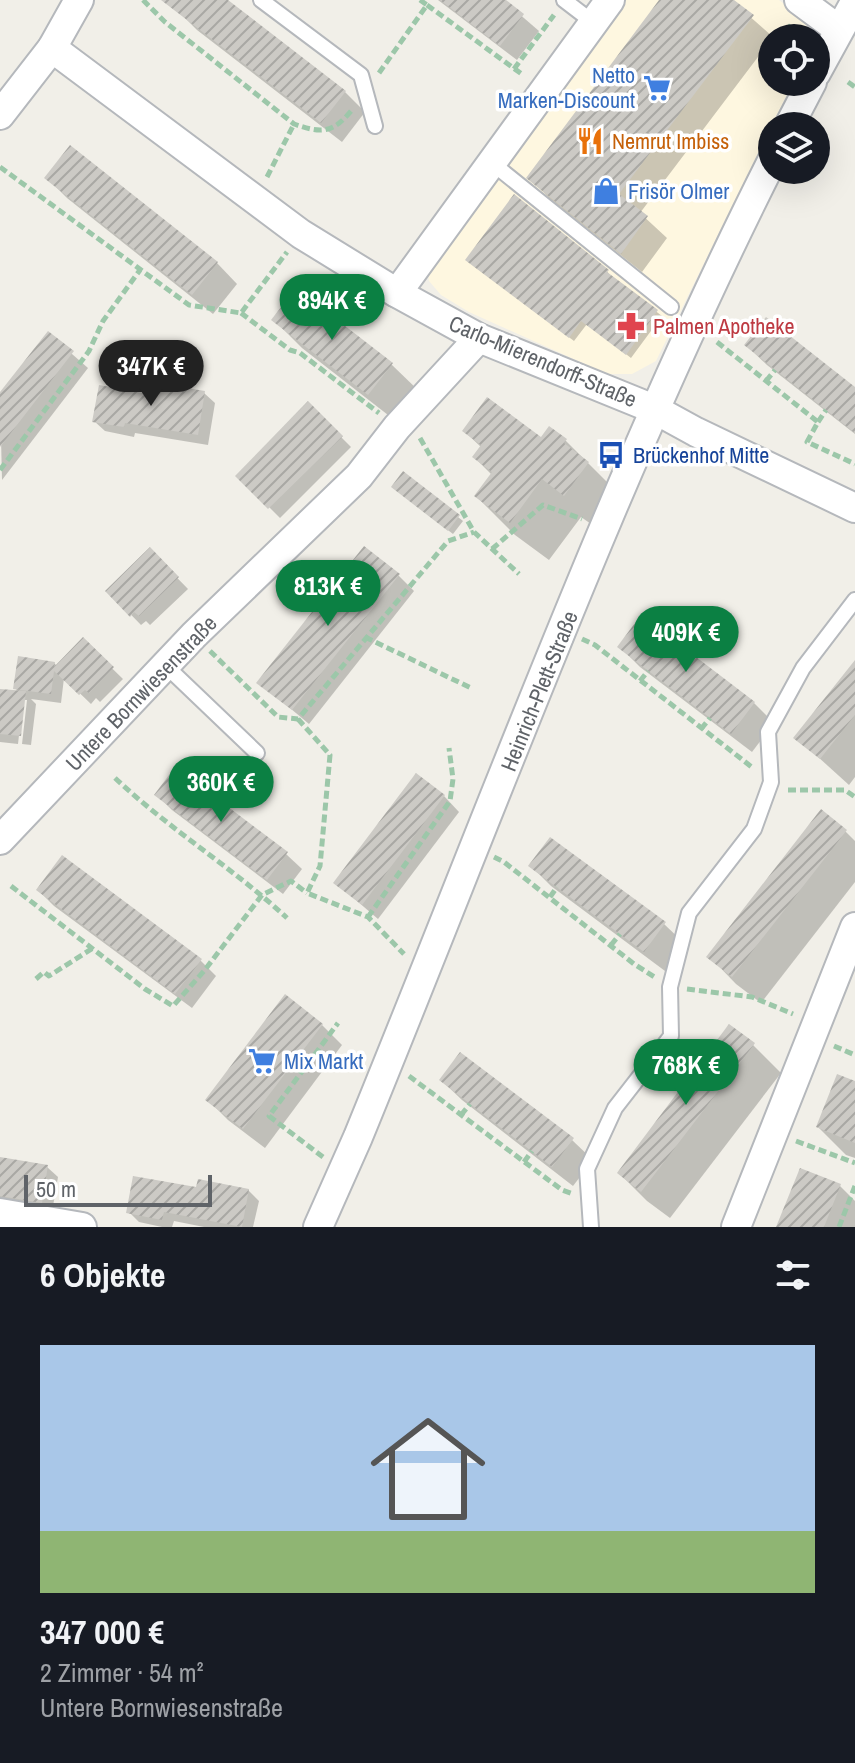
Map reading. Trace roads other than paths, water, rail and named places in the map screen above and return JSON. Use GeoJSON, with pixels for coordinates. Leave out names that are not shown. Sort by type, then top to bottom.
{"type":"FeatureCollection","features":[{"type":"Feature","properties":{"kind":"street"},"geometry":{"type":"LineString","coordinates":[[0,115],[52,48],[79,0]]}},
{"type":"Feature","properties":{"kind":"street"},"geometry":{"type":"LineString","coordinates":[[397,293],[610,0]]}},
{"type":"Feature","properties":{"kind":"street"},"geometry":{"type":"LineString","coordinates":[[799,0],[838,29]]}},
{"type":"Feature","properties":{"kind":"street"},"geometry":{"type":"LineString","coordinates":[[830,45],[855,2]]}},
{"type":"Feature","properties":{"kind":"street","name":"Carlo-Mierendorff-Straße"},"geometry":{"type":"LineString","coordinates":[[52,48],[254,201],[397,293],[479,338],[654,409],[855,508]]}},
{"type":"Feature","properties":{"kind":"street","name":"Heinrich-Plett-Straße"},"geometry":{"type":"LineString","coordinates":[[318,1227],[358,1137],[654,409],[760,184]]}},
{"type":"Feature","properties":{"kind":"street","name":"Untere Bornwiesenstraße"},"geometry":{"type":"LineString","coordinates":[[0,840],[194,635],[359,476],[402,422],[479,338]]}},
{"type":"Feature","properties":{"kind":"street"},"geometry":{"type":"LineString","coordinates":[[736,1227],[855,927]]}},
{"type":"Feature","properties":{"kind":"street"},"geometry":{"type":"LineString","coordinates":[[0,1213],[82,1227]]}},
{"type":"Feature","properties":{"kind":"lane"},"geometry":{"type":"LineString","coordinates":[[261,0],[361,75],[375,126]]}},
{"type":"Feature","properties":{"kind":"lane"},"geometry":{"type":"LineString","coordinates":[[564,0],[594,23]]}},
{"type":"Feature","properties":{"kind":"lane"},"geometry":{"type":"LineString","coordinates":[[492,163],[671,307]]}},
{"type":"Feature","properties":{"kind":"lane"},"geometry":{"type":"LineString","coordinates":[[591,1227],[587,1169],[615,1108],[671,1036],[670,987],[689,913],[754,829],[771,782],[768,732],[803,668],[855,600]]}},
{"type":"Feature","properties":{"kind":"lane"},"geometry":{"type":"LineString","coordinates":[[166,666],[257,753]]}},
{"type":"Feature","properties":{"kind":"place","name":"Netto Marken-Discount"},"geometry":{"type":"Point","coordinates":[657,88]}},
{"type":"Feature","properties":{"kind":"place","name":"Nemrut Imbiss"},"geometry":{"type":"Point","coordinates":[590,141]}},
{"type":"Feature","properties":{"kind":"place","name":"Frisör Olmer"},"geometry":{"type":"Point","coordinates":[606,191]}},
{"type":"Feature","properties":{"kind":"place","name":"Palmen Apotheke"},"geometry":{"type":"Point","coordinates":[631,326]}},
{"type":"Feature","properties":{"kind":"place","name":"Brückenhof Mitte"},"geometry":{"type":"Point","coordinates":[611,455]}},
{"type":"Feature","properties":{"kind":"place","name":"Mix Markt"},"geometry":{"type":"Point","coordinates":[262,1061]}}]}
